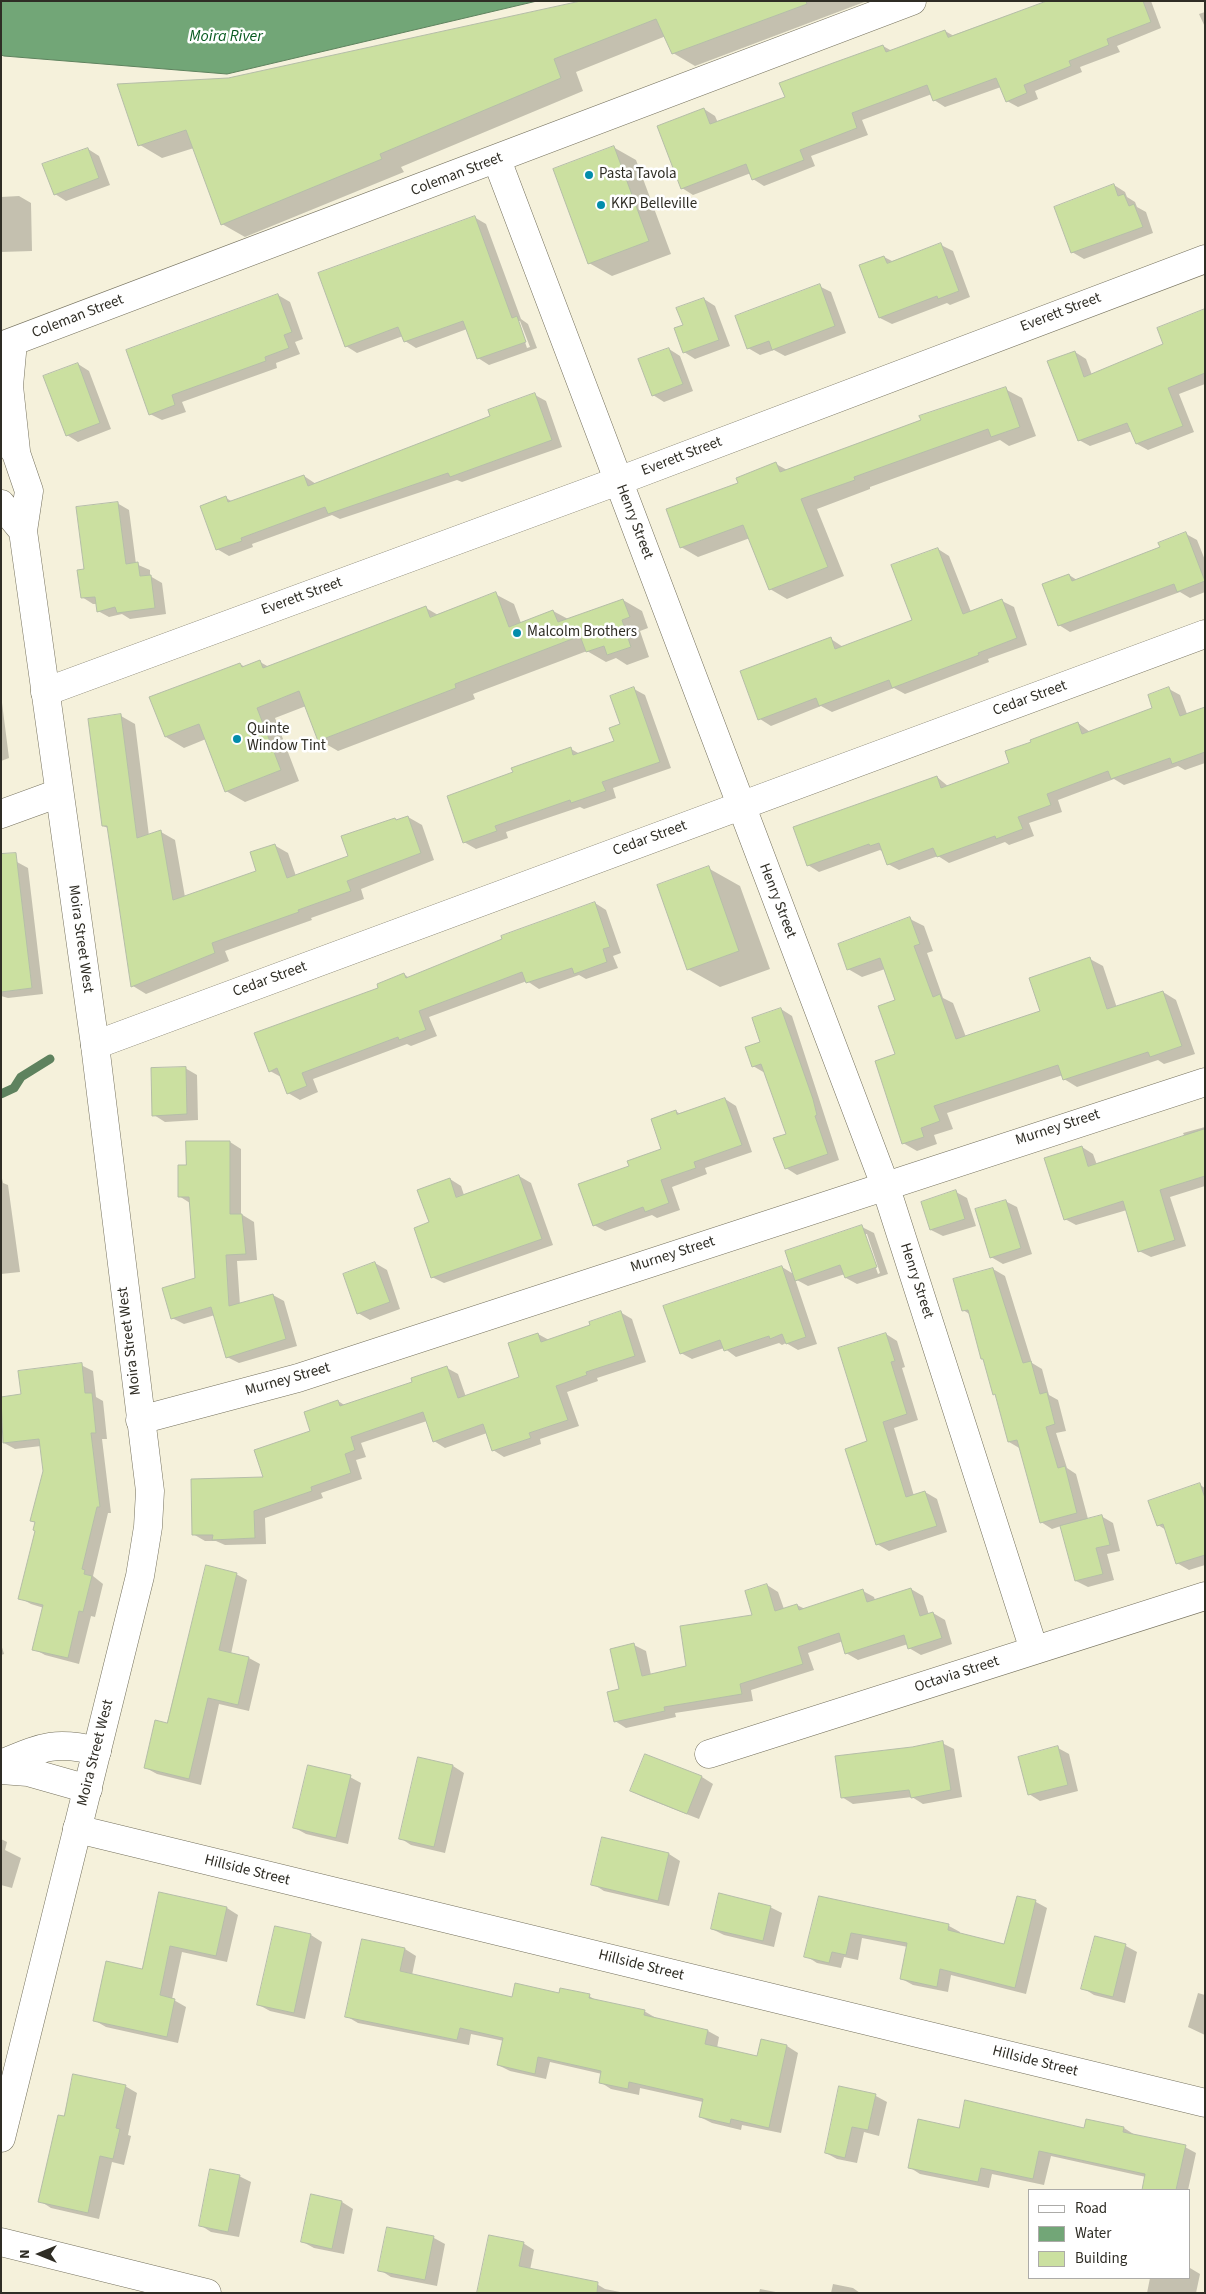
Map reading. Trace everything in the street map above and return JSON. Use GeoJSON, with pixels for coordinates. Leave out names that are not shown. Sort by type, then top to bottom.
{"type":"FeatureCollection","features":[{"type":"Feature","properties":{"kind":"street","name":"Coleman Street"},"geometry":{"type":"LineString","coordinates":[[7,344],[498,160],[912,1]]}},
{"type":"Feature","properties":{"kind":"street","name":"Henry Street"},"geometry":{"type":"LineString","coordinates":[[498,160],[885,1186],[1034,1650]]}},
{"type":"Feature","properties":{"kind":"street","name":"Everett Street"},"geometry":{"type":"LineString","coordinates":[[45,692],[619,480],[1205,259]]}},
{"type":"Feature","properties":{"kind":"street","name":"Moira Street West"},"geometry":{"type":"LineString","coordinates":[[1,2138],[140,1576],[148,1527],[150,1491],[95,1045],[23,532],[29,490],[9,442],[7,344]]}},
{"type":"Feature","properties":{"kind":"street"},"geometry":{"type":"LineString","coordinates":[[1,504],[23,532]]}},
{"type":"Feature","properties":{"kind":"street","name":"Cedar Street"},"geometry":{"type":"LineString","coordinates":[[95,1045],[1205,634]]}},
{"type":"Feature","properties":{"kind":"street"},"geometry":{"type":"LineString","coordinates":[[1,814],[59,793]]}},
{"type":"Feature","properties":{"kind":"street","name":"Murney Street"},"geometry":{"type":"LineString","coordinates":[[140,1420],[298,1378],[1205,1082]]}},
{"type":"Feature","properties":{"kind":"street","name":"Octavia Street"},"geometry":{"type":"LineString","coordinates":[[709,1754],[1205,1596]]}},
{"type":"Feature","properties":{"kind":"street"},"geometry":{"type":"LineString","coordinates":[[1,1764],[40,1748],[72,1745],[97,1751]]}},
{"type":"Feature","properties":{"kind":"street"},"geometry":{"type":"LineString","coordinates":[[1,1770],[28,1772],[88,1789]]}},
{"type":"Feature","properties":{"kind":"street","name":"Hillside Street"},"geometry":{"type":"LineString","coordinates":[[77,1829],[1205,2103]]}},
{"type":"Feature","properties":{"kind":"street"},"geometry":{"type":"LineString","coordinates":[[1,2242],[208,2293]]}},
{"type":"Feature","properties":{"kind":"water","name":"Moira River"},"geometry":{"type":"Polygon","coordinates":[[[1,1],[537,1],[227,74],[4,56],[1,55],[1,1]]]}},
{"type":"Feature","properties":{"kind":"building"},"geometry":{"type":"Polygon","coordinates":[[[581,1],[806,1],[807,4],[672,54],[656,19],[554,59],[561,78],[380,154],[382,159],[221,225],[186,130],[138,146],[117,84],[228,78],[581,1]]]}},
{"type":"Feature","properties":{"kind":"building"},"geometry":{"type":"Polygon","coordinates":[[[1047,1],[1143,1],[1151,22],[1107,39],[1109,45],[1069,61],[1071,66],[1024,85],[1027,93],[1006,102],[996,78],[933,101],[927,85],[852,113],[857,128],[800,150],[804,160],[752,180],[746,164],[681,189],[657,126],[704,108],[710,124],[785,97],[779,83],[833,63],[883,45],[886,52],[945,30],[948,37],[1047,1]]]}},
{"type":"Feature","properties":{"kind":"building","name":"KKP Belleville"},"geometry":{"type":"Polygon","coordinates":[[[614,146],[649,241],[588,264],[553,169],[614,146]]]}},
{"type":"Feature","properties":{"kind":"building"},"geometry":{"type":"Polygon","coordinates":[[[88,148],[99,178],[54,195],[42,164],[88,148]]]}},
{"type":"Feature","properties":{"kind":"building"},"geometry":{"type":"Polygon","coordinates":[[[1114,184],[1118,196],[1124,194],[1129,206],[1134,204],[1143,227],[1071,253],[1054,207],[1114,184]]]}},
{"type":"Feature","properties":{"kind":"building"},"geometry":{"type":"Polygon","coordinates":[[[475,216],[512,318],[517,316],[526,342],[477,359],[463,321],[404,342],[398,327],[345,347],[318,273],[475,216]]]}},
{"type":"Feature","properties":{"kind":"building"},"geometry":{"type":"Polygon","coordinates":[[[941,243],[959,291],[938,299],[937,296],[879,318],[859,265],[884,256],[887,263],[941,243]]]}},
{"type":"Feature","properties":{"kind":"building"},"geometry":{"type":"Polygon","coordinates":[[[820,284],[835,326],[772,350],[769,341],[747,349],[735,316],[820,284]]]}},
{"type":"Feature","properties":{"kind":"building"},"geometry":{"type":"Polygon","coordinates":[[[278,294],[292,332],[284,335],[289,348],[265,357],[266,361],[172,395],[175,405],[149,415],[126,350],[278,294]]]}},
{"type":"Feature","properties":{"kind":"building"},"geometry":{"type":"Polygon","coordinates":[[[704,298],[719,340],[683,353],[674,328],[683,325],[676,308],[704,298]]]}},
{"type":"Feature","properties":{"kind":"building"},"geometry":{"type":"Polygon","coordinates":[[[1205,309],[1205,373],[1168,388],[1183,426],[1136,444],[1127,423],[1078,441],[1047,361],[1075,351],[1084,377],[1163,344],[1157,328],[1205,309]]]}},
{"type":"Feature","properties":{"kind":"building"},"geometry":{"type":"Polygon","coordinates":[[[669,348],[683,384],[652,396],[638,359],[669,348]]]}},
{"type":"Feature","properties":{"kind":"building"},"geometry":{"type":"Polygon","coordinates":[[[78,363],[100,423],[66,436],[43,376],[78,363]]]}},
{"type":"Feature","properties":{"kind":"building"},"geometry":{"type":"Polygon","coordinates":[[[1006,387],[1020,427],[991,437],[988,429],[854,477],[855,480],[801,499],[828,567],[769,590],[743,525],[680,548],[666,509],[738,483],[736,478],[776,462],[780,472],[921,420],[919,416],[1006,387]]]}},
{"type":"Feature","properties":{"kind":"building"},"geometry":{"type":"Polygon","coordinates":[[[535,393],[552,440],[450,477],[448,473],[328,514],[325,507],[241,538],[242,541],[216,550],[200,506],[226,496],[228,502],[304,475],[308,486],[490,416],[488,410],[535,393]]]}},
{"type":"Feature","properties":{"kind":"building"},"geometry":{"type":"Polygon","coordinates":[[[118,502],[126,564],[138,562],[140,576],[151,575],[155,608],[117,613],[115,607],[97,612],[95,597],[81,598],[77,570],[84,569],[76,507],[118,502]]]}},
{"type":"Feature","properties":{"kind":"building"},"geometry":{"type":"Polygon","coordinates":[[[1186,532],[1205,581],[1177,592],[1174,584],[1058,626],[1042,584],[1069,574],[1072,581],[1160,547],[1158,543],[1186,532]]]}},
{"type":"Feature","properties":{"kind":"building"},"geometry":{"type":"Polygon","coordinates":[[[938,548],[963,614],[1002,599],[1017,638],[978,653],[979,655],[892,688],[889,680],[819,706],[816,698],[758,720],[740,671],[831,637],[835,649],[912,620],[891,565],[938,548]]]}},
{"type":"Feature","properties":{"kind":"building"},"geometry":{"type":"Polygon","coordinates":[[[496,592],[509,627],[553,610],[558,622],[623,599],[630,617],[622,620],[631,647],[607,655],[604,646],[586,652],[580,636],[455,684],[456,688],[318,741],[299,691],[257,708],[281,770],[225,792],[199,724],[165,737],[149,697],[240,663],[242,667],[260,660],[263,668],[426,606],[430,617],[496,592]]]}},
{"type":"Feature","properties":{"kind":"building"},"geometry":{"type":"Polygon","coordinates":[[[634,687],[660,762],[602,782],[606,791],[571,803],[570,800],[495,826],[497,831],[463,843],[447,796],[513,772],[511,768],[571,747],[573,755],[614,741],[609,728],[620,724],[610,696],[634,687]]]}},
{"type":"Feature","properties":{"kind":"building"},"geometry":{"type":"Polygon","coordinates":[[[1169,687],[1180,716],[1205,707],[1205,752],[1172,764],[1170,758],[1111,779],[1108,771],[1047,794],[1051,805],[1018,817],[1023,829],[996,839],[995,836],[937,857],[933,848],[887,865],[879,843],[870,846],[869,844],[807,866],[793,827],[937,776],[941,788],[1009,763],[1005,751],[1078,722],[1082,734],[1152,708],[1148,695],[1169,687]]]}},
{"type":"Feature","properties":{"kind":"building"},"geometry":{"type":"Polygon","coordinates":[[[121,714],[137,838],[161,830],[173,900],[256,871],[250,852],[275,844],[287,878],[348,856],[341,836],[395,818],[396,820],[408,816],[421,853],[347,881],[351,891],[212,943],[215,953],[131,987],[107,826],[102,826],[88,719],[121,714]]]}},
{"type":"Feature","properties":{"kind":"building"},"geometry":{"type":"Polygon","coordinates":[[[16,853],[32,988],[1,992],[1,854],[16,853]]]}},
{"type":"Feature","properties":{"kind":"building"},"geometry":{"type":"Polygon","coordinates":[[[709,866],[739,951],[687,970],[657,885],[709,866]]]}},
{"type":"Feature","properties":{"kind":"building"},"geometry":{"type":"Polygon","coordinates":[[[595,902],[610,947],[603,949],[607,962],[574,974],[572,968],[526,983],[522,972],[419,1011],[426,1030],[399,1040],[398,1037],[302,1073],[307,1086],[287,1094],[277,1068],[269,1072],[254,1033],[378,988],[377,984],[404,973],[406,978],[502,939],[501,936],[595,902]]]}},
{"type":"Feature","properties":{"kind":"building"},"geometry":{"type":"Polygon","coordinates":[[[910,917],[920,944],[914,946],[933,997],[940,994],[956,1039],[1040,1011],[1029,978],[1090,957],[1107,1009],[1163,991],[1182,1046],[1150,1057],[1148,1052],[1063,1080],[1058,1065],[934,1106],[940,1121],[921,1128],[924,1137],[902,1144],[875,1061],[895,1054],[878,1006],[895,1000],[880,958],[847,970],[838,944],[910,917]]]}},
{"type":"Feature","properties":{"kind":"building"},"geometry":{"type":"Polygon","coordinates":[[[781,1008],[813,1099],[817,1115],[815,1116],[828,1154],[785,1169],[773,1138],[786,1134],[761,1064],[752,1067],[745,1047],[760,1042],[752,1018],[781,1008]]]}},
{"type":"Feature","properties":{"kind":"building"},"geometry":{"type":"Polygon","coordinates":[[[186,1067],[187,1114],[152,1116],[151,1068],[186,1067]]]}},
{"type":"Feature","properties":{"kind":"building"},"geometry":{"type":"Polygon","coordinates":[[[725,1098],[742,1145],[694,1162],[696,1168],[661,1180],[669,1203],[645,1212],[643,1207],[593,1226],[578,1184],[629,1166],[627,1161],[661,1149],[651,1119],[676,1110],[677,1114],[725,1098]]]}},
{"type":"Feature","properties":{"kind":"building"},"geometry":{"type":"Polygon","coordinates":[[[1205,1129],[1205,1176],[1160,1190],[1175,1240],[1138,1252],[1123,1201],[1064,1220],[1044,1158],[1082,1146],[1088,1166],[1205,1129]]]}},
{"type":"Feature","properties":{"kind":"building"},"geometry":{"type":"Polygon","coordinates":[[[186,1141],[230,1141],[230,1214],[242,1214],[246,1254],[226,1255],[229,1306],[273,1294],[286,1339],[226,1358],[211,1307],[171,1319],[162,1288],[195,1278],[189,1197],[178,1197],[178,1165],[186,1165],[186,1141]]]}},
{"type":"Feature","properties":{"kind":"building"},"geometry":{"type":"Polygon","coordinates":[[[519,1175],[542,1239],[431,1278],[414,1228],[429,1222],[417,1190],[450,1178],[456,1197],[519,1175]]]}},
{"type":"Feature","properties":{"kind":"building"},"geometry":{"type":"Polygon","coordinates":[[[956,1190],[965,1219],[930,1230],[921,1202],[956,1190]]]}},
{"type":"Feature","properties":{"kind":"building"},"geometry":{"type":"Polygon","coordinates":[[[1006,1200],[1021,1248],[990,1258],[975,1209],[1006,1200]]]}},
{"type":"Feature","properties":{"kind":"building"},"geometry":{"type":"Polygon","coordinates":[[[862,1225],[877,1267],[845,1278],[840,1265],[795,1281],[785,1251],[862,1225]]]}},
{"type":"Feature","properties":{"kind":"building"},"geometry":{"type":"Polygon","coordinates":[[[375,1262],[390,1302],[357,1314],[343,1274],[375,1262]]]}},
{"type":"Feature","properties":{"kind":"building"},"geometry":{"type":"Polygon","coordinates":[[[782,1266],[806,1337],[786,1344],[782,1334],[770,1339],[769,1336],[724,1351],[720,1340],[680,1354],[663,1306],[782,1266]]]}},
{"type":"Feature","properties":{"kind":"building"},"geometry":{"type":"Polygon","coordinates":[[[993,1268],[1023,1363],[1031,1361],[1040,1394],[1047,1392],[1055,1424],[1046,1427],[1058,1468],[1065,1466],[1077,1513],[1040,1523],[1017,1440],[1008,1442],[995,1394],[993,1395],[983,1359],[981,1359],[968,1310],[962,1311],[953,1279],[993,1268]]]}},
{"type":"Feature","properties":{"kind":"building"},"geometry":{"type":"Polygon","coordinates":[[[621,1311],[635,1356],[586,1372],[587,1375],[556,1386],[568,1420],[529,1433],[531,1438],[492,1451],[483,1424],[433,1442],[423,1412],[351,1437],[355,1450],[345,1454],[351,1473],[311,1487],[312,1491],[254,1511],[255,1538],[212,1540],[213,1535],[192,1535],[191,1479],[263,1477],[254,1450],[310,1431],[304,1412],[338,1400],[340,1406],[412,1382],[411,1378],[447,1366],[458,1398],[519,1377],[508,1343],[538,1333],[541,1342],[590,1325],[589,1322],[621,1311]]]}},
{"type":"Feature","properties":{"kind":"building"},"geometry":{"type":"Polygon","coordinates":[[[886,1333],[895,1361],[891,1362],[907,1414],[883,1422],[906,1497],[925,1491],[937,1526],[876,1545],[845,1449],[867,1441],[838,1348],[886,1333]]]}},
{"type":"Feature","properties":{"kind":"building"},"geometry":{"type":"Polygon","coordinates":[[[82,1363],[85,1393],[92,1393],[96,1433],[91,1433],[100,1507],[97,1507],[82,1569],[85,1570],[84,1574],[92,1576],[83,1612],[79,1611],[68,1658],[32,1650],[43,1605],[18,1599],[35,1531],[33,1530],[35,1522],[30,1521],[43,1471],[39,1439],[3,1443],[1,1397],[21,1394],[18,1371],[82,1363]]]}},
{"type":"Feature","properties":{"kind":"building"},"geometry":{"type":"Polygon","coordinates":[[[1200,1483],[1205,1498],[1205,1555],[1176,1564],[1163,1524],[1157,1526],[1148,1501],[1200,1483]]]}},
{"type":"Feature","properties":{"kind":"building"},"geometry":{"type":"Polygon","coordinates":[[[1102,1515],[1110,1545],[1096,1548],[1103,1574],[1075,1581],[1060,1526],[1102,1515]]]}},
{"type":"Feature","properties":{"kind":"building"},"geometry":{"type":"Polygon","coordinates":[[[206,1565],[237,1573],[219,1650],[249,1657],[238,1705],[208,1698],[189,1779],[144,1768],[155,1720],[167,1723],[206,1565]]]}},
{"type":"Feature","properties":{"kind":"building"},"geometry":{"type":"Polygon","coordinates":[[[767,1584],[775,1611],[797,1604],[799,1610],[863,1589],[867,1602],[911,1588],[920,1616],[933,1612],[942,1638],[908,1649],[904,1635],[845,1654],[839,1633],[798,1647],[803,1664],[740,1684],[742,1694],[664,1707],[665,1711],[614,1722],[607,1692],[619,1689],[610,1649],[634,1643],[642,1676],[686,1666],[680,1626],[752,1615],[745,1591],[767,1584]]]}},
{"type":"Feature","properties":{"kind":"building"},"geometry":{"type":"Polygon","coordinates":[[[943,1741],[951,1790],[911,1798],[909,1790],[841,1798],[835,1756],[912,1747],[943,1741]]]}},
{"type":"Feature","properties":{"kind":"building"},"geometry":{"type":"Polygon","coordinates":[[[1058,1746],[1068,1785],[1028,1795],[1018,1757],[1058,1746]]]}},
{"type":"Feature","properties":{"kind":"building"},"geometry":{"type":"Polygon","coordinates":[[[645,1754],[702,1776],[687,1814],[630,1791],[645,1754]]]}},
{"type":"Feature","properties":{"kind":"building"},"geometry":{"type":"Polygon","coordinates":[[[418,1757],[453,1765],[434,1847],[399,1839],[418,1757]]]}},
{"type":"Feature","properties":{"kind":"building"},"geometry":{"type":"Polygon","coordinates":[[[308,1765],[351,1775],[336,1838],[293,1828],[308,1765]]]}},
{"type":"Feature","properties":{"kind":"building"},"geometry":{"type":"Polygon","coordinates":[[[602,1837],[669,1853],[658,1901],[591,1885],[602,1837]]]}},
{"type":"Feature","properties":{"kind":"building"},"geometry":{"type":"Polygon","coordinates":[[[159,1892],[227,1907],[216,1956],[170,1946],[160,1995],[175,1999],[167,2037],[93,2021],[106,1961],[142,1969],[159,1892]]]}},
{"type":"Feature","properties":{"kind":"building"},"geometry":{"type":"Polygon","coordinates":[[[719,1893],[771,1906],[763,1941],[711,1929],[719,1893]]]}},
{"type":"Feature","properties":{"kind":"building"},"geometry":{"type":"Polygon","coordinates":[[[819,1896],[949,1924],[948,1930],[1004,1944],[1017,1896],[1036,1900],[1015,1988],[940,1969],[937,1987],[900,1979],[907,1943],[851,1933],[846,1955],[832,1952],[829,1963],[804,1957],[819,1896]]]}},
{"type":"Feature","properties":{"kind":"building"},"geometry":{"type":"Polygon","coordinates":[[[275,1926],[311,1934],[294,2013],[257,2005],[275,1926]]]}},
{"type":"Feature","properties":{"kind":"building"},"geometry":{"type":"Polygon","coordinates":[[[1095,1936],[1126,1944],[1113,1997],[1081,1989],[1095,1936]]]}},
{"type":"Feature","properties":{"kind":"building"},"geometry":{"type":"Polygon","coordinates":[[[362,1939],[405,1948],[400,1971],[512,1997],[515,1983],[559,1993],[560,1988],[590,1994],[589,1998],[645,2010],[644,2015],[708,2030],[705,2044],[757,2056],[761,2039],[787,2045],[769,2128],[731,2119],[730,2124],[699,2117],[703,2099],[629,2082],[628,2089],[599,2083],[601,2071],[538,2057],[535,2074],[497,2065],[503,2038],[460,2028],[457,2040],[345,2017],[362,1939]]]}},
{"type":"Feature","properties":{"kind":"building"},"geometry":{"type":"Polygon","coordinates":[[[73,2074],[126,2085],[116,2128],[120,2129],[113,2159],[100,2156],[88,2213],[38,2202],[58,2115],[64,2116],[73,2074]]]}},
{"type":"Feature","properties":{"kind":"building"},"geometry":{"type":"Polygon","coordinates":[[[839,2086],[876,2094],[868,2130],[852,2127],[845,2158],[825,2153],[839,2086]]]}},
{"type":"Feature","properties":{"kind":"building"},"geometry":{"type":"Polygon","coordinates":[[[965,2100],[1084,2128],[1086,2119],[1124,2127],[1123,2132],[1186,2145],[1176,2189],[1142,2189],[1145,2174],[1039,2151],[1033,2179],[981,2168],[978,2182],[908,2168],[918,2119],[959,2128],[965,2100]]]}},
{"type":"Feature","properties":{"kind":"building"},"geometry":{"type":"Polygon","coordinates":[[[210,2169],[240,2175],[228,2232],[199,2226],[210,2169]]]}},
{"type":"Feature","properties":{"kind":"building"},"geometry":{"type":"Polygon","coordinates":[[[311,2194],[342,2201],[332,2249],[301,2242],[311,2194]]]}},
{"type":"Feature","properties":{"kind":"building"},"geometry":{"type":"Polygon","coordinates":[[[387,2227],[434,2236],[425,2280],[378,2271],[387,2227]]]}},
{"type":"Feature","properties":{"kind":"building"},"geometry":{"type":"Polygon","coordinates":[[[489,2235],[524,2242],[519,2266],[598,2282],[597,2293],[477,2293],[489,2235]]]}},
{"type":"Feature","properties":{"kind":"waterway"},"geometry":{"type":"LineString","coordinates":[[1,1094],[14,1088],[21,1077],[50,1059]]}},
{"type":"Feature","properties":{"kind":"place","name":"Pasta Tavola"},"geometry":{"type":"Point","coordinates":[589,175]}},
{"type":"Feature","properties":{"kind":"place","name":"KKP Belleville"},"geometry":{"type":"Point","coordinates":[601,205]}},
{"type":"Feature","properties":{"kind":"place","name":"Malcolm Brothers"},"geometry":{"type":"Point","coordinates":[517,633]}},
{"type":"Feature","properties":{"kind":"place","name":"Quinte Window Tint"},"geometry":{"type":"Point","coordinates":[237,739]}}]}
